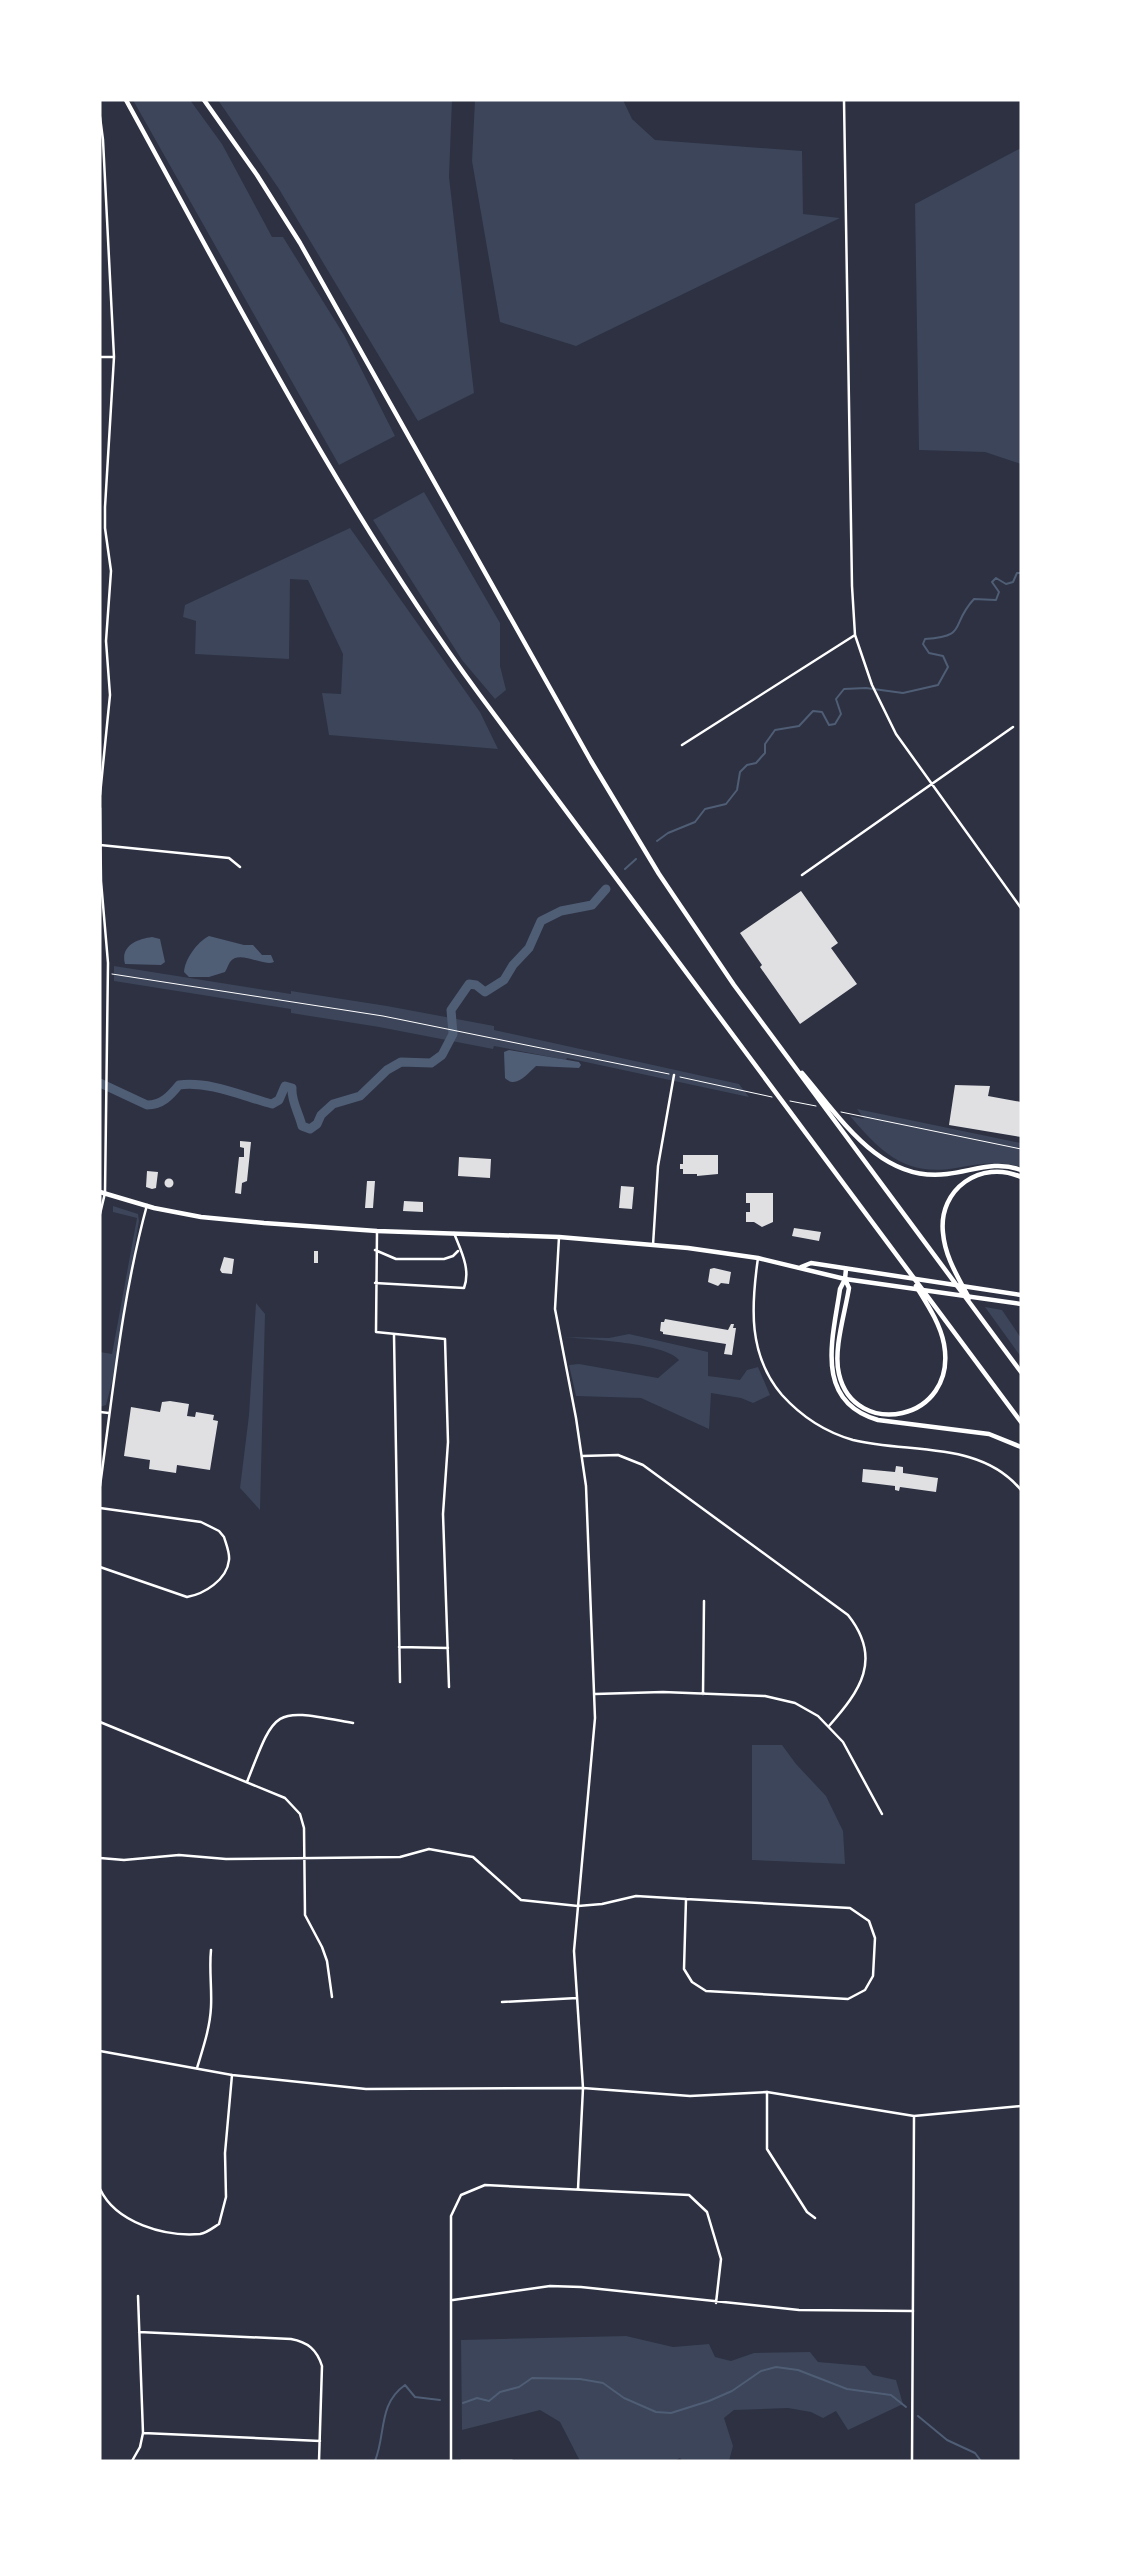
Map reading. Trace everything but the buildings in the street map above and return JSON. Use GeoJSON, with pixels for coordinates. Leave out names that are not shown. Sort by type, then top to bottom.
{"type":"FeatureCollection","features":[{"type":"Feature","properties":{"kind":"highway"},"geometry":{"type":"LineString","coordinates":[[126,100],[305,427],[391,569],[458,665],[1021,1422]]}},
{"type":"Feature","properties":{"kind":"highway"},"geometry":{"type":"LineString","coordinates":[[204,100],[257,175],[300,243],[636,837],[708,949],[776,1042],[817,1093],[883,1159],[908,1171],[923,1174],[945,1174],[998,1165],[1021,1170]]}},
{"type":"Feature","properties":{"kind":"highway"},"geometry":{"type":"LineString","coordinates":[[817,1093],[836,1123],[1021,1372]]}},
{"type":"Feature","properties":{"kind":"highway"},"geometry":{"type":"LineString","coordinates":[[976,1311],[946,1251],[942,1225],[945,1209],[953,1193],[965,1181],[985,1172],[1004,1172],[1021,1177]]}},
{"type":"Feature","properties":{"kind":"highway"},"geometry":{"type":"LineString","coordinates":[[102,1193],[201,1217],[377,1230],[559,1237],[653,1245],[758,1258],[845,1279],[1021,1304]]}},
{"type":"Feature","properties":{"kind":"highway"},"geometry":{"type":"LineString","coordinates":[[800,1267],[811,1263],[1021,1295]]}},
{"type":"Feature","properties":{"kind":"highway"},"geometry":{"type":"LineString","coordinates":[[845,1279],[849,1288],[838,1371],[849,1394],[860,1405],[873,1411],[894,1415],[909,1412],[931,1398],[941,1382],[945,1364],[939,1327],[902,1263]]}},
{"type":"Feature","properties":{"kind":"highway"},"geometry":{"type":"LineString","coordinates":[[846,1269],[840,1289],[831,1364],[838,1390],[850,1405],[863,1415],[878,1420],[989,1434],[1021,1447]]}},
{"type":"Feature","properties":{"kind":"street"},"geometry":{"type":"LineString","coordinates":[[844,100],[855,635],[872,685],[896,734],[1021,908]]}},
{"type":"Feature","properties":{"kind":"street"},"geometry":{"type":"LineString","coordinates":[[100,117],[114,357],[105,517],[111,570],[106,641],[110,695],[100,795]]}},
{"type":"Feature","properties":{"kind":"street"},"geometry":{"type":"LineString","coordinates":[[100,357],[114,357]]}},
{"type":"Feature","properties":{"kind":"street"},"geometry":{"type":"LineString","coordinates":[[682,746],[855,635]]}},
{"type":"Feature","properties":{"kind":"street"},"geometry":{"type":"LineString","coordinates":[[802,875],[1013,727]]}},
{"type":"Feature","properties":{"kind":"street"},"geometry":{"type":"LineString","coordinates":[[100,807],[108,973],[100,1214]]}},
{"type":"Feature","properties":{"kind":"street"},"geometry":{"type":"LineString","coordinates":[[100,845],[229,858],[240,867]]}},
{"type":"Feature","properties":{"kind":"street"},"geometry":{"type":"LineString","coordinates":[[653,1245],[658,1166],[674,1075]]}},
{"type":"Feature","properties":{"kind":"street"},"geometry":{"type":"LineString","coordinates":[[100,1486],[108,1413],[138,1240],[147,1205]]}},
{"type":"Feature","properties":{"kind":"street"},"geometry":{"type":"LineString","coordinates":[[377,1230],[374,1283],[376,1332],[445,1339],[449,1442],[443,1514],[449,1687]]}},
{"type":"Feature","properties":{"kind":"street"},"geometry":{"type":"LineString","coordinates":[[374,1283],[464,1288],[465,1260],[454,1233]]}},
{"type":"Feature","properties":{"kind":"street"},"geometry":{"type":"LineString","coordinates":[[559,1237],[555,1309],[582,1456],[590,1550],[595,1718],[574,1951],[583,2088],[578,2189]]}},
{"type":"Feature","properties":{"kind":"street"},"geometry":{"type":"LineString","coordinates":[[375,1251],[396,1259],[444,1259],[459,1250]]}},
{"type":"Feature","properties":{"kind":"street"},"geometry":{"type":"LineString","coordinates":[[758,1258],[752,1313],[757,1348],[772,1381],[794,1407],[821,1427],[853,1440],[975,1459],[1001,1472],[1021,1490]]}},
{"type":"Feature","properties":{"kind":"street"},"geometry":{"type":"LineString","coordinates":[[394,1335],[400,1682]]}},
{"type":"Feature","properties":{"kind":"street"},"geometry":{"type":"LineString","coordinates":[[100,1412],[108,1413]]}},
{"type":"Feature","properties":{"kind":"street"},"geometry":{"type":"LineString","coordinates":[[582,1456],[615,1455],[640,1463],[848,1615],[863,1643],[863,1670],[854,1697],[828,1726]]}},
{"type":"Feature","properties":{"kind":"street"},"geometry":{"type":"LineString","coordinates":[[100,1508],[209,1525],[224,1537],[229,1560],[220,1579],[200,1595],[187,1597],[100,1567]]}},
{"type":"Feature","properties":{"kind":"street"},"geometry":{"type":"LineString","coordinates":[[703,1694],[704,1601]]}},
{"type":"Feature","properties":{"kind":"street"},"geometry":{"type":"LineString","coordinates":[[400,1647],[448,1648]]}},
{"type":"Feature","properties":{"kind":"street"},"geometry":{"type":"LineString","coordinates":[[594,1694],[771,1696],[804,1708],[828,1726],[849,1751],[882,1814]]}},
{"type":"Feature","properties":{"kind":"street"},"geometry":{"type":"LineString","coordinates":[[247,1782],[266,1733],[274,1722],[298,1713],[354,1723]]}},
{"type":"Feature","properties":{"kind":"street"},"geometry":{"type":"LineString","coordinates":[[100,1722],[285,1798],[294,1806],[300,1814],[303,1828],[305,1914],[327,1961],[331,1997]]}},
{"type":"Feature","properties":{"kind":"street"},"geometry":{"type":"LineString","coordinates":[[100,1858],[124,1860],[179,1855],[226,1859],[400,1857],[429,1849],[473,1857],[521,1900],[578,1906],[603,1904],[636,1896],[850,1908],[869,1921],[875,1938],[873,1976],[865,1990],[848,1999],[706,1992],[692,1982],[684,1969],[686,1899]]}},
{"type":"Feature","properties":{"kind":"street"},"geometry":{"type":"LineString","coordinates":[[197,2068],[211,2007],[211,1950]]}},
{"type":"Feature","properties":{"kind":"street"},"geometry":{"type":"LineString","coordinates":[[502,2002],[577,1998]]}},
{"type":"Feature","properties":{"kind":"street"},"geometry":{"type":"LineString","coordinates":[[100,2050],[232,2075],[366,2089],[583,2088],[690,2096],[767,2092],[914,2116],[1021,2106]]}},
{"type":"Feature","properties":{"kind":"street"},"geometry":{"type":"LineString","coordinates":[[100,2189],[119,2213],[138,2224],[164,2231],[203,2234],[219,2224],[226,2197],[225,2153],[232,2075]]}},
{"type":"Feature","properties":{"kind":"street"},"geometry":{"type":"LineString","coordinates":[[767,2092],[766,2149],[807,2212],[815,2218]]}},
{"type":"Feature","properties":{"kind":"street"},"geometry":{"type":"LineString","coordinates":[[912,2461],[914,2116]]}},
{"type":"Feature","properties":{"kind":"street"},"geometry":{"type":"LineString","coordinates":[[451,2461],[451,2216],[461,2195],[485,2185],[688,2195],[707,2212],[721,2259],[716,2303]]}},
{"type":"Feature","properties":{"kind":"street"},"geometry":{"type":"LineString","coordinates":[[452,2300],[550,2286],[799,2310],[913,2311]]}},
{"type":"Feature","properties":{"kind":"street"},"geometry":{"type":"LineString","coordinates":[[132,2461],[140,2447],[143,2433],[138,2296]]}},
{"type":"Feature","properties":{"kind":"street"},"geometry":{"type":"LineString","coordinates":[[139,2332],[291,2339],[308,2344],[320,2358],[322,2366],[319,2461]]}},
{"type":"Feature","properties":{"kind":"street"},"geometry":{"type":"LineString","coordinates":[[143,2433],[320,2441]]}},
{"type":"Feature","properties":{"kind":"street"},"geometry":{"type":"LineString","coordinates":[[461,2461],[512,2461]]}},
{"type":"Feature","properties":{"kind":"path"},"geometry":{"type":"LineString","coordinates":[[108,973],[334,1008],[777,1098]]}},
{"type":"Feature","properties":{"kind":"path"},"geometry":{"type":"LineString","coordinates":[[790,1101],[816,1106]]}},
{"type":"Feature","properties":{"kind":"path"},"geometry":{"type":"LineString","coordinates":[[842,1112],[1021,1149]]}},
{"type":"Feature","properties":{"kind":"shaded area"},"geometry":{"type":"Polygon","coordinates":[[[133,100],[190,100],[222,144],[272,237],[283,237],[344,335],[395,436],[339,465],[133,100]]]}},
{"type":"Feature","properties":{"kind":"shaded area"},"geometry":{"type":"Polygon","coordinates":[[[218,100],[452,100],[449,177],[474,393],[418,421],[279,189],[218,100]]]}},
{"type":"Feature","properties":{"kind":"shaded area"},"geometry":{"type":"Polygon","coordinates":[[[475,100],[623,100],[632,119],[655,140],[802,151],[803,214],[840,218],[576,346],[500,322],[472,161],[475,100]]]}},
{"type":"Feature","properties":{"kind":"shaded area"},"geometry":{"type":"Polygon","coordinates":[[[1021,148],[1021,464],[985,452],[919,450],[915,204],[1021,148]]]}},
{"type":"Feature","properties":{"kind":"shaded area"},"geometry":{"type":"Polygon","coordinates":[[[424,492],[500,623],[500,666],[506,690],[495,699],[462,660],[373,520],[424,492]]]}},
{"type":"Feature","properties":{"kind":"shaded area"},"geometry":{"type":"Polygon","coordinates":[[[350,528],[480,712],[498,749],[329,735],[322,693],[341,694],[343,654],[308,580],[290,579],[289,659],[195,654],[196,621],[183,617],[185,605],[350,528]]]}},
{"type":"Feature","properties":{"kind":"shaded area"},"geometry":{"type":"Polygon","coordinates":[[[209,936],[253,945],[262,955],[271,955],[274,962],[239,957],[230,962],[225,972],[209,977],[189,977],[184,972],[189,956],[200,942],[209,936]]]}},
{"type":"Feature","properties":{"kind":"shaded area"},"geometry":{"type":"Polygon","coordinates":[[[152,937],[160,939],[165,962],[161,965],[125,964],[125,952],[131,944],[152,937]]]}},
{"type":"Feature","properties":{"kind":"shaded area"},"geometry":{"type":"Polygon","coordinates":[[[114,966],[387,1006],[494,1026],[494,1030],[739,1084],[749,1097],[567,1058],[566,1060],[494,1046],[493,1049],[291,1013],[291,1009],[114,981],[114,966]]]}},
{"type":"Feature","properties":{"kind":"shaded area"},"geometry":{"type":"Polygon","coordinates":[[[509,1050],[579,1062],[581,1065],[579,1068],[536,1066],[521,1079],[513,1082],[505,1078],[504,1052],[509,1050]]]}},
{"type":"Feature","properties":{"kind":"shaded area"},"geometry":{"type":"Polygon","coordinates":[[[857,1109],[1021,1143],[1021,1167],[988,1164],[938,1170],[908,1165],[884,1151],[861,1129],[850,1116],[864,1119],[857,1109]]]}},
{"type":"Feature","properties":{"kind":"shaded area"},"geometry":{"type":"Polygon","coordinates":[[[113,1206],[138,1214],[139,1221],[112,1382],[106,1405],[100,1407],[100,1352],[112,1354],[137,1218],[113,1212],[113,1206]]]}},
{"type":"Feature","properties":{"kind":"shaded area"},"geometry":{"type":"Polygon","coordinates":[[[256,1303],[265,1314],[260,1510],[240,1488],[249,1415],[256,1303]]]}},
{"type":"Feature","properties":{"kind":"shaded area"},"geometry":{"type":"Polygon","coordinates":[[[985,1307],[1002,1310],[1021,1338],[1021,1357],[985,1307]]]}},
{"type":"Feature","properties":{"kind":"shaded area"},"geometry":{"type":"Polygon","coordinates":[[[629,1334],[708,1352],[708,1376],[740,1380],[747,1370],[758,1367],[770,1395],[753,1403],[711,1393],[709,1429],[641,1398],[576,1396],[569,1365],[579,1364],[658,1378],[679,1360],[671,1354],[643,1346],[563,1337],[609,1338],[629,1334]]]}},
{"type":"Feature","properties":{"kind":"shaded area"},"geometry":{"type":"Polygon","coordinates":[[[752,1745],[782,1745],[826,1796],[843,1831],[845,1864],[752,1860],[752,1745]]]}},
{"type":"Feature","properties":{"kind":"shaded area"},"geometry":{"type":"Polygon","coordinates":[[[626,2336],[673,2347],[709,2344],[715,2357],[731,2361],[754,2353],[810,2352],[818,2362],[865,2366],[873,2375],[896,2380],[903,2404],[848,2430],[836,2411],[823,2418],[811,2412],[788,2408],[734,2410],[724,2418],[733,2446],[729,2461],[683,2461],[680,2458],[674,2461],[580,2461],[560,2422],[540,2410],[462,2430],[461,2340],[626,2336]]]}},
{"type":"Feature","properties":{"kind":"waterway"},"geometry":{"type":"LineString","coordinates":[[657,841],[668,833],[695,822],[705,809],[726,804],[737,790],[740,772],[747,765],[756,763],[765,753],[765,744],[775,730],[799,726],[813,711],[822,712],[829,725],[835,724],[841,714],[836,699],[844,689],[866,688],[903,693],[938,685],[948,667],[943,656],[929,653],[923,644],[925,639],[939,638],[953,632],[974,599],[996,600],[999,592],[992,582],[996,578],[1006,584],[1013,582],[1017,573],[1021,573]]}},
{"type":"Feature","properties":{"kind":"waterway"},"geometry":{"type":"LineString","coordinates":[[625,869],[636,859]]}},
{"type":"Feature","properties":{"kind":"waterway"},"geometry":{"type":"LineString","coordinates":[[100,1083],[147,1105],[161,1102],[179,1085],[191,1084],[214,1087],[272,1104],[279,1100],[285,1086],[292,1088],[302,1126],[310,1129],[333,1104],[360,1096],[387,1070],[401,1062],[431,1063],[442,1055],[453,1034],[451,1010],[469,984],[476,985],[485,992],[504,980],[513,965],[529,948],[541,921],[561,911],[592,905],[606,889]]}},
{"type":"Feature","properties":{"kind":"waterway"},"geometry":{"type":"LineString","coordinates":[[463,2403],[477,2398],[489,2401],[500,2392],[519,2387],[532,2378],[580,2379],[603,2383],[624,2398],[656,2412],[671,2413],[732,2391],[761,2371],[776,2367],[798,2370],[847,2389],[891,2395],[906,2407]]}},
{"type":"Feature","properties":{"kind":"waterway"},"geometry":{"type":"LineString","coordinates":[[375,2461],[387,2410],[396,2393],[405,2385],[415,2397],[440,2400]]}},
{"type":"Feature","properties":{"kind":"waterway"},"geometry":{"type":"LineString","coordinates":[[918,2416],[947,2440],[975,2453],[981,2461]]}}]}
